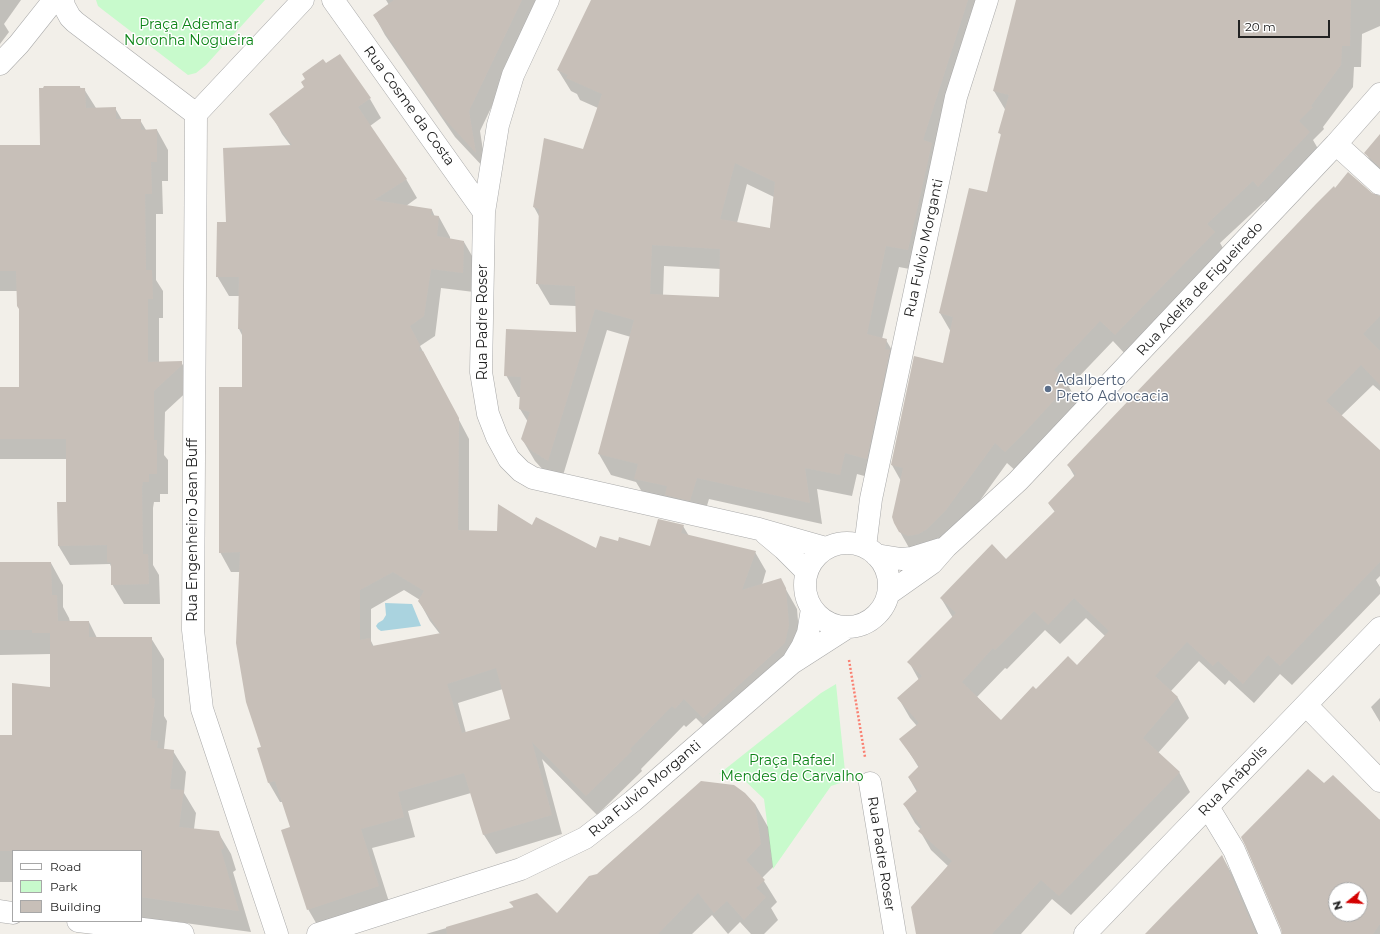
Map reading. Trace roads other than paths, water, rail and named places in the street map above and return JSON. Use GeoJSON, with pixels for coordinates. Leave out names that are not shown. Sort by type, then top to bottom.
{"type":"FeatureCollection","features":[{"type":"Feature","properties":{"kind":"street"},"geometry":{"type":"LineString","coordinates":[[0,64],[19,44],[54,0]]}},
{"type":"Feature","properties":{"kind":"street"},"geometry":{"type":"LineString","coordinates":[[63,0],[64,6],[70,17],[75,22],[196,114],[303,0]]}},
{"type":"Feature","properties":{"kind":"street","name":"Rua Cosme da Costa"},"geometry":{"type":"LineString","coordinates":[[333,0],[484,212]]}},
{"type":"Feature","properties":{"kind":"street","name":"Rua Padre Roser"},"geometry":{"type":"LineString","coordinates":[[548,0],[510,82],[498,124],[484,212],[481,372],[488,414],[497,437],[509,460],[520,471],[533,478],[759,528],[832,546]]}},
{"type":"Feature","properties":{"kind":"street","name":"Rua Fulvio Morganti"},"geometry":{"type":"LineString","coordinates":[[871,551],[871,499],[956,97],[987,0]]}},
{"type":"Feature","properties":{"kind":"street","name":"Rua Adelfa de Figueiredo"},"geometry":{"type":"LineString","coordinates":[[888,594],[932,562],[946,547],[1018,481],[1336,144],[1380,94]]}},
{"type":"Feature","properties":{"kind":"street","name":"Rua Engenheiro Jean Buff"},"geometry":{"type":"LineString","coordinates":[[196,114],[193,630],[202,709],[277,934]]}},
{"type":"Feature","properties":{"kind":"street"},"geometry":{"type":"LineString","coordinates":[[1336,144],[1380,184]]}},
{"type":"Feature","properties":{"kind":"street","name":"Rua Fulvio Morganti"},"geometry":{"type":"LineString","coordinates":[[832,546],[850,535],[862,519],[871,499]]}},
{"type":"Feature","properties":{"kind":"street","name":"Rua Padre Roser"},"geometry":{"type":"LineString","coordinates":[[759,528],[784,549],[807,572]]}},
{"type":"Feature","properties":{"kind":"street"},"geometry":{"type":"LineString","coordinates":[[852,543],[871,551],[885,567],[888,580],[888,594],[882,607],[873,618],[862,624],[842,631],[822,619],[812,609],[806,596],[805,583],[807,572],[815,557],[832,546],[852,543]]}},
{"type":"Feature","properties":{"kind":"street","name":"Rua Adelfa de Figueiredo"},"geometry":{"type":"LineString","coordinates":[[871,551],[901,559],[912,558],[946,547]]}},
{"type":"Feature","properties":{"kind":"street","name":"Rua Fulvio Morganti"},"geometry":{"type":"LineString","coordinates":[[792,663],[802,647],[808,633],[812,609]]}},
{"type":"Feature","properties":{"kind":"street","name":"Rua Anápolis"},"geometry":{"type":"LineString","coordinates":[[1085,934],[1380,628]]}},
{"type":"Feature","properties":{"kind":"street","name":"Rua Fulvio Morganti"},"geometry":{"type":"LineString","coordinates":[[318,934],[521,869],[585,838],[633,801],[792,663],[842,631]]}},
{"type":"Feature","properties":{"kind":"street"},"geometry":{"type":"LineString","coordinates":[[1306,705],[1380,781]]}},
{"type":"Feature","properties":{"kind":"street","name":"Rua Padre Roser"},"geometry":{"type":"LineString","coordinates":[[870,783],[895,934]]}},
{"type":"Feature","properties":{"kind":"street"},"geometry":{"type":"LineString","coordinates":[[1208,807],[1234,850],[1270,934]]}},
{"type":"Feature","properties":{"kind":"street"},"geometry":{"type":"LineString","coordinates":[[0,911],[12,913]]}},
{"type":"Feature","properties":{"kind":"street"},"geometry":{"type":"LineString","coordinates":[[86,922],[183,934]]}},
{"type":"Feature","properties":{"kind":"water"},"geometry":{"type":"Polygon","coordinates":[[[385,603],[412,604],[421,626],[381,631],[376,626],[386,615],[385,603]]]}},
{"type":"Feature","properties":{"kind":"place","name":"Adalberto Preto Advocacia"},"geometry":{"type":"Point","coordinates":[1048,389]}},
{"type":"Feature","properties":{"kind":"park label","name":"Praça Ademar Noronha Nogueira"},"geometry":{"type":"Point","coordinates":[189,34]}},
{"type":"Feature","properties":{"kind":"park label","name":"Praça Rafael Mendes de Carvalho"},"geometry":{"type":"Point","coordinates":[792,770]}}]}
